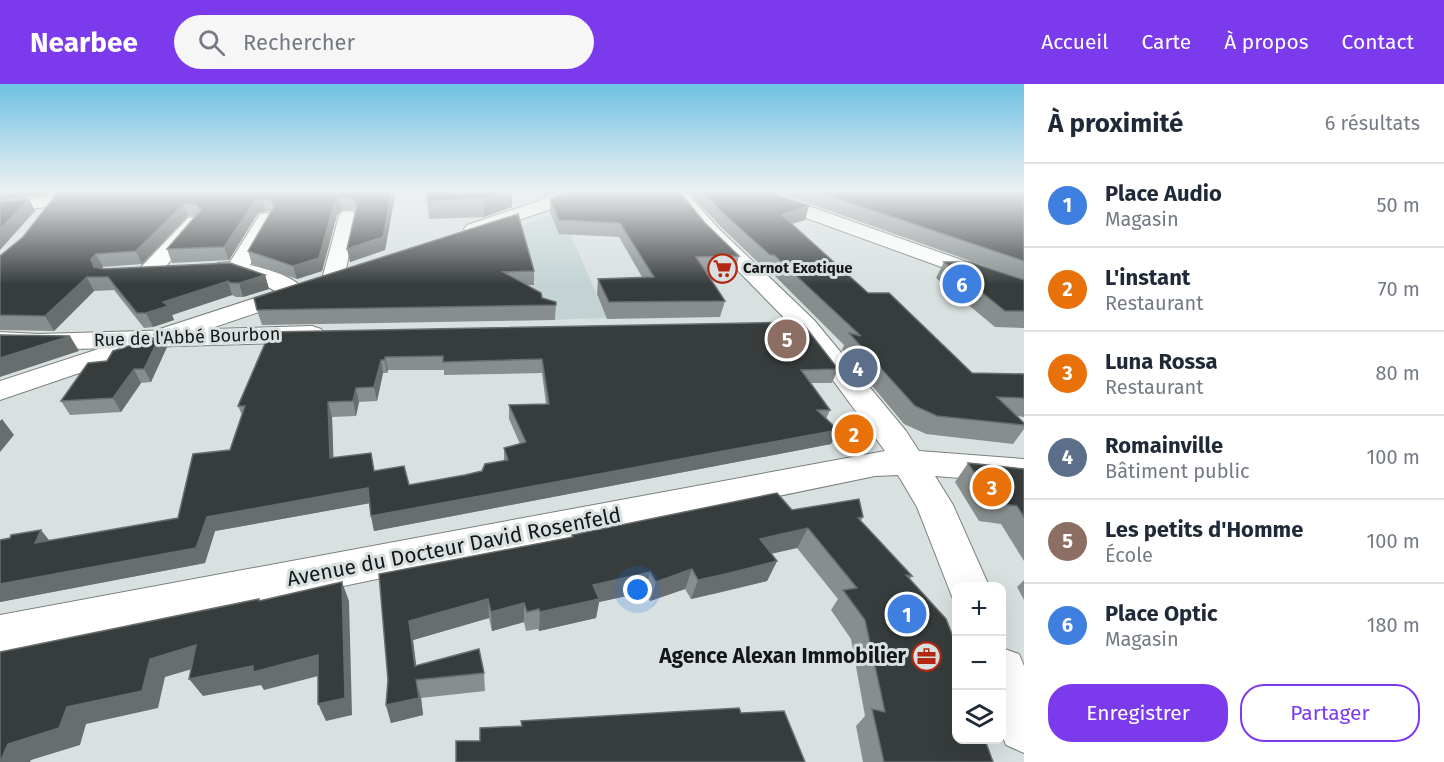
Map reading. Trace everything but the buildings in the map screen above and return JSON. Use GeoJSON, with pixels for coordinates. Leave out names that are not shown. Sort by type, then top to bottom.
{"type":"FeatureCollection","features":[{"type":"Feature","properties":{"kind":"street"},"geometry":{"type":"LineString","coordinates":[[182,271],[140,273],[194,222]]}},
{"type":"Feature","properties":{"kind":"street"},"geometry":{"type":"LineString","coordinates":[[237,268],[264,222]]}},
{"type":"Feature","properties":{"kind":"street"},"geometry":{"type":"LineString","coordinates":[[0,391],[343,275],[348,222]]}},
{"type":"Feature","properties":{"kind":"street"},"geometry":{"type":"LineString","coordinates":[[458,235],[497,222]]}},
{"type":"Feature","properties":{"kind":"street"},"geometry":{"type":"LineString","coordinates":[[702,222],[805,325],[894,439],[935,505],[966,582]]}},
{"type":"Feature","properties":{"kind":"street"},"geometry":{"type":"LineString","coordinates":[[834,222],[1024,290]]}},
{"type":"Feature","properties":{"kind":"street"},"geometry":{"type":"LineString","coordinates":[[204,270],[237,268],[285,284],[295,292]]}},
{"type":"Feature","properties":{"kind":"street"},"geometry":{"type":"LineString","coordinates":[[767,326],[805,325]]}},
{"type":"Feature","properties":{"kind":"street","name":"Rue de l'Abbé Bourbon"},"geometry":{"type":"LineString","coordinates":[[0,340],[39,342],[340,333]]}},
{"type":"Feature","properties":{"kind":"street","name":"Avenue du Docteur David Rosenfeld"},"geometry":{"type":"LineString","coordinates":[[0,636],[875,464],[909,462],[1024,471]]}},
{"type":"Feature","properties":{"kind":"street"},"geometry":{"type":"LineString","coordinates":[[1006,681],[1024,727]]}},
{"type":"Feature","properties":{"kind":"shaded area"},"geometry":{"type":"Polygon","coordinates":[[[534,222],[565,222],[607,318],[513,321],[496,232],[508,231],[534,222]]]}},
{"type":"Feature","properties":{"kind":"place","name":"Carnot Exotique"},"geometry":{"type":"Point","coordinates":[722,268]}},
{"type":"Feature","properties":{"kind":"place","name":"Place Optic"},"geometry":{"type":"Point","coordinates":[962,284]}},
{"type":"Feature","properties":{"kind":"place","name":"Les petits d'Homme"},"geometry":{"type":"Point","coordinates":[787,339]}},
{"type":"Feature","properties":{"kind":"place","name":"Romainville"},"geometry":{"type":"Point","coordinates":[858,368]}},
{"type":"Feature","properties":{"kind":"place","name":"L'instant"},"geometry":{"type":"Point","coordinates":[854,434]}},
{"type":"Feature","properties":{"kind":"place","name":"Luna Rossa"},"geometry":{"type":"Point","coordinates":[992,487]}},
{"type":"Feature","properties":{"kind":"place","name":"Place Audio"},"geometry":{"type":"Point","coordinates":[907,614]}},
{"type":"Feature","properties":{"kind":"place","name":"Agence Alexan Immobilier"},"geometry":{"type":"Point","coordinates":[927,656]}}]}
